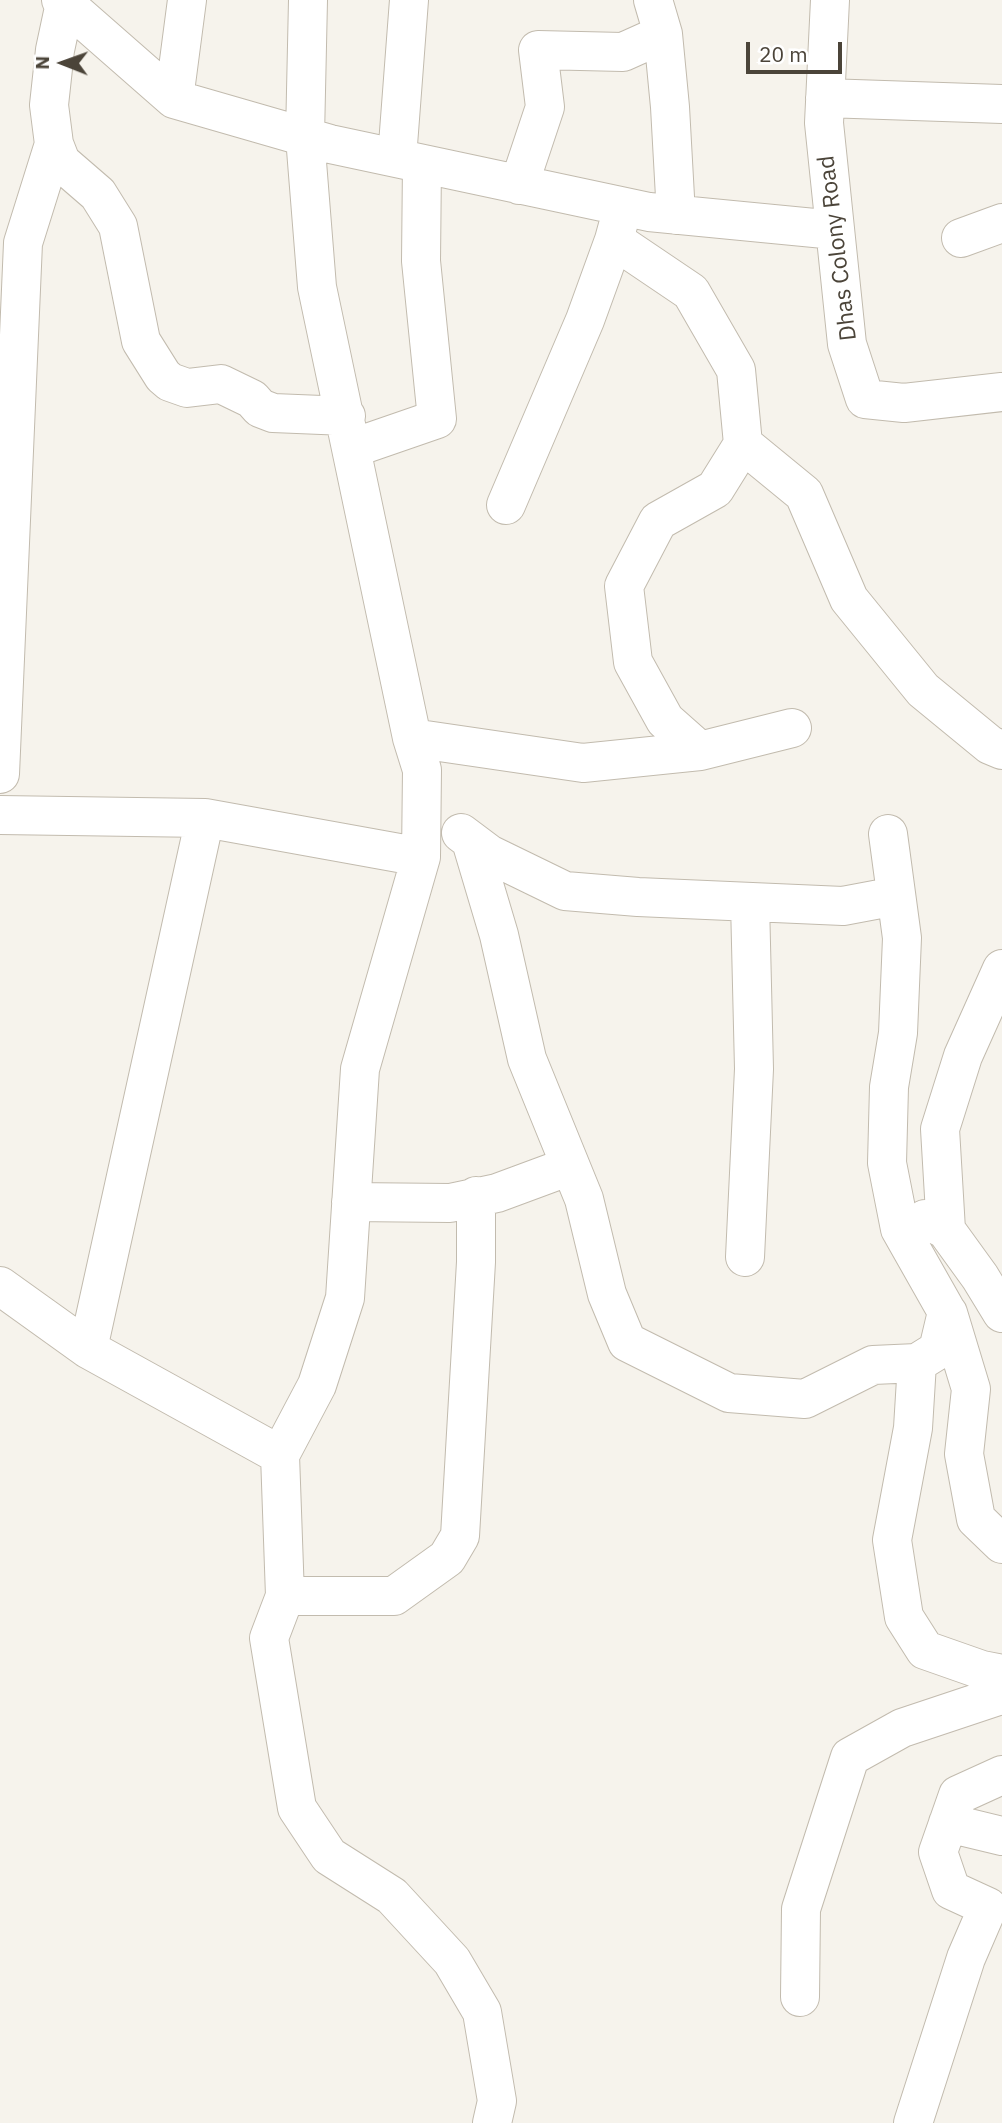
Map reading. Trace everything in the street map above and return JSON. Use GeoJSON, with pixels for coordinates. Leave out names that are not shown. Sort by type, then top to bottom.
{"type":"FeatureCollection","features":[{"type":"Feature","properties":{"kind":"street"},"geometry":{"type":"LineString","coordinates":[[174,99],[187,0]]}},
{"type":"Feature","properties":{"kind":"street"},"geometry":{"type":"LineString","coordinates":[[309,0],[304,136],[317,287],[412,738],[422,770],[421,858],[360,1069],[345,1298],[317,1385],[280,1455],[285,1596],[269,1638],[297,1808],[329,1856],[392,1896],[453,1961],[482,2011],[497,2101],[492,2123]]}},
{"type":"Feature","properties":{"kind":"street"},"geometry":{"type":"LineString","coordinates":[[63,1],[50,105],[54,144],[61,162],[98,194],[118,226],[141,341],[163,376],[170,382],[187,388],[221,384],[252,400],[260,408],[349,432],[437,419],[410,161],[409,0]]}},
{"type":"Feature","properties":{"kind":"street","name":"Dhas Colony Road"},"geometry":{"type":"LineString","coordinates":[[830,0],[824,123],[847,344],[865,399],[904,403],[1002,392]]}},
{"type":"Feature","properties":{"kind":"street"},"geometry":{"type":"LineString","coordinates":[[63,1],[174,99],[304,136],[519,184],[618,223],[691,292],[736,370],[743,444],[715,489],[658,522],[624,586],[633,662],[664,720],[699,751]]}},
{"type":"Feature","properties":{"kind":"street"},"geometry":{"type":"LineString","coordinates":[[519,184],[545,107],[538,50],[623,52],[658,17]]}},
{"type":"Feature","properties":{"kind":"street"},"geometry":{"type":"LineString","coordinates":[[658,17],[670,107],[676,215]]}},
{"type":"Feature","properties":{"kind":"street"},"geometry":{"type":"LineString","coordinates":[[825,98],[1002,104]]}},
{"type":"Feature","properties":{"kind":"street"},"geometry":{"type":"LineString","coordinates":[[0,774],[23,243],[54,144]]}},
{"type":"Feature","properties":{"kind":"street"},"geometry":{"type":"LineString","coordinates":[[618,223],[649,212],[835,230]]}},
{"type":"Feature","properties":{"kind":"street"},"geometry":{"type":"LineString","coordinates":[[506,505],[584,320],[618,223]]}},
{"type":"Feature","properties":{"kind":"street"},"geometry":{"type":"LineString","coordinates":[[961,238],[1002,223]]}},
{"type":"Feature","properties":{"kind":"street"},"geometry":{"type":"LineString","coordinates":[[743,444],[804,494],[849,598],[923,690],[990,745],[1002,750]]}},
{"type":"Feature","properties":{"kind":"street"},"geometry":{"type":"LineString","coordinates":[[412,738],[583,763],[699,751],[792,728]]}},
{"type":"Feature","properties":{"kind":"street"},"geometry":{"type":"LineString","coordinates":[[422,803],[489,854],[565,891],[843,906],[896,896]]}},
{"type":"Feature","properties":{"kind":"street"},"geometry":{"type":"LineString","coordinates":[[0,815],[205,818],[421,858]]}},
{"type":"Feature","properties":{"kind":"street"},"geometry":{"type":"LineString","coordinates":[[88,1349],[205,818]]}},
{"type":"Feature","properties":{"kind":"street"},"geometry":{"type":"LineString","coordinates":[[888,834],[902,937],[898,1032],[889,1087],[887,1163],[900,1229],[947,1312],[971,1389],[964,1454],[976,1519],[1002,1544]]}},
{"type":"Feature","properties":{"kind":"street"},"geometry":{"type":"LineString","coordinates":[[471,841],[499,935],[527,1059],[583,1199],[607,1294],[627,1342],[729,1392],[805,1399],[873,1365],[917,1363],[938,1350],[947,1312]]}},
{"type":"Feature","properties":{"kind":"street"},"geometry":{"type":"LineString","coordinates":[[745,1256],[754,1069],[750,902]]}},
{"type":"Feature","properties":{"kind":"street"},"geometry":{"type":"LineString","coordinates":[[946,1230],[940,1129],[962,1056],[1002,970]]}},
{"type":"Feature","properties":{"kind":"street"},"geometry":{"type":"LineString","coordinates":[[351,1202],[450,1203],[497,1193],[570,1166]]}},
{"type":"Feature","properties":{"kind":"street"},"geometry":{"type":"LineString","coordinates":[[285,1596],[394,1596],[447,1558],[460,1536],[476,1262],[477,1196]]}},
{"type":"Feature","properties":{"kind":"street"},"geometry":{"type":"LineString","coordinates":[[895,1202],[946,1230],[981,1277],[1002,1313]]}},
{"type":"Feature","properties":{"kind":"street"},"geometry":{"type":"LineString","coordinates":[[0,1286],[88,1349],[280,1455]]}},
{"type":"Feature","properties":{"kind":"street"},"geometry":{"type":"LineString","coordinates":[[917,1363],[913,1428],[892,1540],[904,1617],[925,1650],[982,1670],[1002,1674]]}},
{"type":"Feature","properties":{"kind":"street"},"geometry":{"type":"LineString","coordinates":[[800,1997],[801,1909],[850,1757],[902,1728],[995,1697],[1002,1685]]}},
{"type":"Feature","properties":{"kind":"street"},"geometry":{"type":"LineString","coordinates":[[913,2123],[966,1958],[988,1907],[951,1890],[938,1852],[958,1795],[1002,1775]]}},
{"type":"Feature","properties":{"kind":"street"},"geometry":{"type":"LineString","coordinates":[[948,1823],[1002,1836]]}}]}
